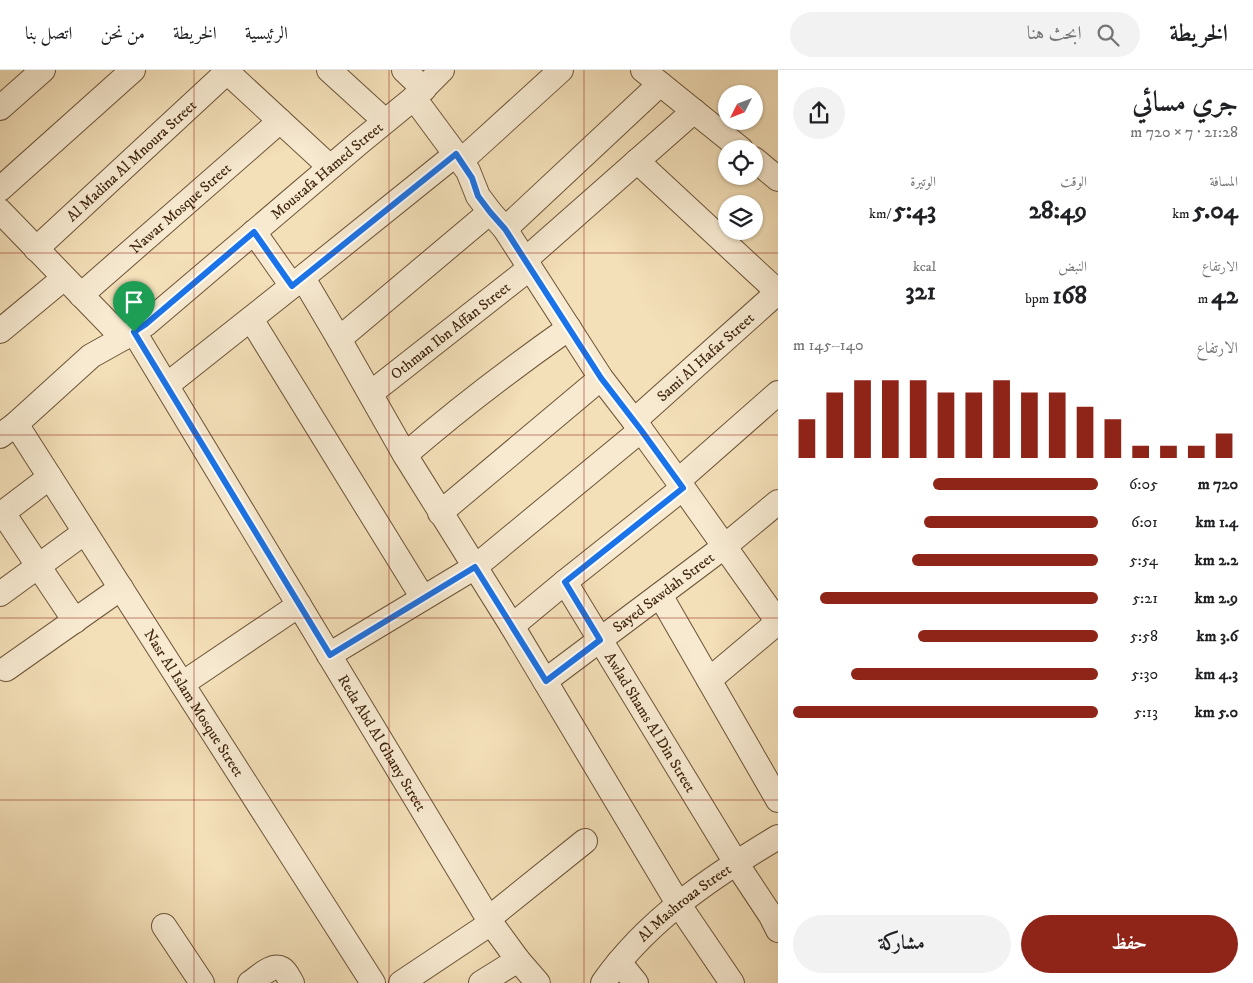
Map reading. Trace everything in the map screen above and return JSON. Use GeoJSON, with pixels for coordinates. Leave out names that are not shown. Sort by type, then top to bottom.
{"type":"FeatureCollection","features":[{"type":"Feature","properties":{"kind":"street"},"geometry":{"type":"LineString","coordinates":[[0,108],[42,70]]}},
{"type":"Feature","properties":{"kind":"street"},"geometry":{"type":"LineString","coordinates":[[0,189],[133,70]]}},
{"type":"Feature","properties":{"kind":"street"},"geometry":{"type":"LineString","coordinates":[[328,70],[385,122]]}},
{"type":"Feature","properties":{"kind":"street"},"geometry":{"type":"LineString","coordinates":[[404,70],[472,178],[478,196],[528,264],[601,378],[681,484],[778,622],[709,680]]}},
{"type":"Feature","properties":{"kind":"street","name":"Moustafa Hamed Street"},"geometry":{"type":"LineString","coordinates":[[8,430],[91,356],[146,324],[419,93],[442,70]]}},
{"type":"Feature","properties":{"kind":"street"},"geometry":{"type":"LineString","coordinates":[[166,385],[459,158],[561,70]]}},
{"type":"Feature","properties":{"kind":"street"},"geometry":{"type":"LineString","coordinates":[[226,71],[330,167]]}},
{"type":"Feature","properties":{"kind":"street","name":"Al Madina Al Mnoura Street"},"geometry":{"type":"LineString","coordinates":[[36,249],[226,71]]}},
{"type":"Feature","properties":{"kind":"street"},"geometry":{"type":"LineString","coordinates":[[339,339],[498,221],[652,77],[730,140]]}},
{"type":"Feature","properties":{"kind":"street","name":"Othman Ibn Affan Street"},"geometry":{"type":"LineString","coordinates":[[371,393],[528,264],[694,111]]}},
{"type":"Feature","properties":{"kind":"street","name":"Nawar Mosque Street"},"geometry":{"type":"LineString","coordinates":[[81,296],[280,121]]}},
{"type":"Feature","properties":{"kind":"street"},"geometry":{"type":"LineString","coordinates":[[638,161],[778,292]]}},
{"type":"Feature","properties":{"kind":"street"},"geometry":{"type":"LineString","coordinates":[[763,166],[778,179]]}},
{"type":"Feature","properties":{"kind":"street","name":"Reda Abd Al Ghany Street"},"geometry":{"type":"LineString","coordinates":[[0,211],[81,296],[128,335],[166,385],[490,921],[518,960],[538,983]]}},
{"type":"Feature","properties":{"kind":"street"},"geometry":{"type":"LineString","coordinates":[[254,232],[298,282],[339,339],[440,513],[546,681],[679,905],[732,983]]}},
{"type":"Feature","properties":{"kind":"street"},"geometry":{"type":"LineString","coordinates":[[0,331],[64,278]]}},
{"type":"Feature","properties":{"kind":"street","name":"Sami Al Hafar Street"},"geometry":{"type":"LineString","coordinates":[[330,655],[475,567],[637,425],[778,292]]}},
{"type":"Feature","properties":{"kind":"street"},"geometry":{"type":"LineString","coordinates":[[251,319],[423,598]]}},
{"type":"Feature","properties":{"kind":"street"},"geometry":{"type":"LineString","coordinates":[[406,455],[483,390],[569,328]]}},
{"type":"Feature","properties":{"kind":"street"},"geometry":{"type":"LineString","coordinates":[[440,513],[601,378]]}},
{"type":"Feature","properties":{"kind":"street"},"geometry":{"type":"LineString","coordinates":[[512,626],[681,484],[778,393]]}},
{"type":"Feature","properties":{"kind":"street","name":"Nasr Al Islam Mosque Street"},"geometry":{"type":"LineString","coordinates":[[8,430],[50,477],[373,983]]}},
{"type":"Feature","properties":{"kind":"street"},"geometry":{"type":"LineString","coordinates":[[50,477],[2,514],[75,621]]}},
{"type":"Feature","properties":{"kind":"street","name":"Sayed Sawdah Street"},"geometry":{"type":"LineString","coordinates":[[546,681],[775,509]]}},
{"type":"Feature","properties":{"kind":"street"},"geometry":{"type":"LineString","coordinates":[[0,594],[85,532]]}},
{"type":"Feature","properties":{"kind":"street","name":"Awlad Shams Al Din Street"},"geometry":{"type":"LineString","coordinates":[[565,582],[778,930]]}},
{"type":"Feature","properties":{"kind":"street"},"geometry":{"type":"LineString","coordinates":[[6,670],[121,588]]}},
{"type":"Feature","properties":{"kind":"street"},"geometry":{"type":"LineString","coordinates":[[660,595],[778,800]]}},
{"type":"Feature","properties":{"kind":"street"},"geometry":{"type":"LineString","coordinates":[[182,684],[299,605]]}},
{"type":"Feature","properties":{"kind":"street","name":"Al Mashroaa Street"},"geometry":{"type":"LineString","coordinates":[[603,983],[619,962],[646,933],[679,905],[736,862],[778,836]]}},
{"type":"Feature","properties":{"kind":"street"},"geometry":{"type":"LineString","coordinates":[[401,983],[490,921],[585,841]]}},
{"type":"Feature","properties":{"kind":"street"},"geometry":{"type":"LineString","coordinates":[[164,926],[202,983]]}},
{"type":"Feature","properties":{"kind":"street"},"geometry":{"type":"LineString","coordinates":[[482,983],[518,960]]}},
{"type":"Feature","properties":{"kind":"street"},"geometry":{"type":"LineString","coordinates":[[619,962],[636,983]]}},
{"type":"Feature","properties":{"kind":"street"},"geometry":{"type":"LineString","coordinates":[[250,983],[276,967],[282,969],[292,983]]}},
{"type":"Feature","properties":{"kind":"route"},"geometry":{"type":"LineString","coordinates":[[456,154],[472,178],[478,196],[505,229],[601,378],[683,488],[565,582],[600,640],[546,681],[475,567],[330,655],[134,332],[146,324],[254,232],[292,286],[456,154]]}}]}
